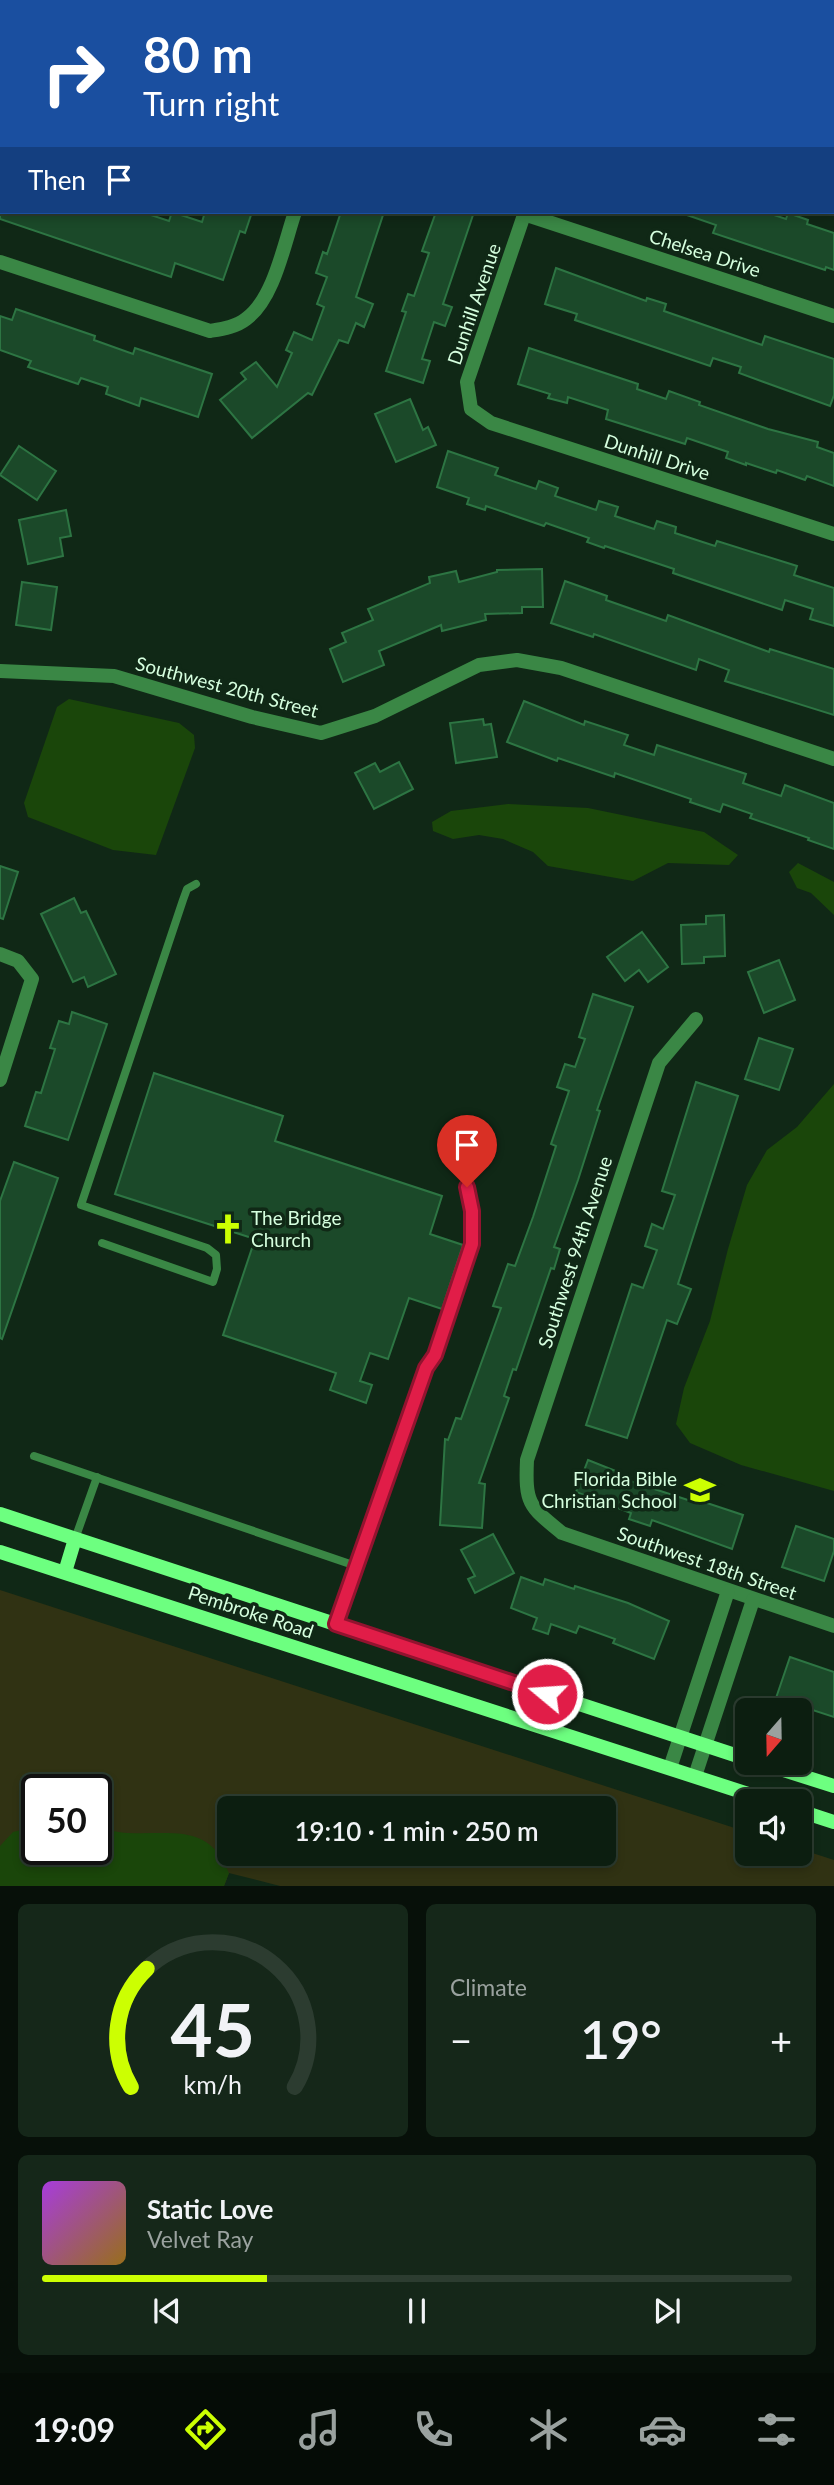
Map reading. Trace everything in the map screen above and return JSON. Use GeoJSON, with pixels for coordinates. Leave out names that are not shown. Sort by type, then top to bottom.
{"type":"FeatureCollection","features":[{"type":"Feature","properties":{"kind":"main road","name":"Pembroke Road"},"geometry":{"type":"LineString","coordinates":[[0,1514],[735,1755]]}},
{"type":"Feature","properties":{"kind":"main road"},"geometry":{"type":"LineString","coordinates":[[65,1572],[75,1539]]}},
{"type":"Feature","properties":{"kind":"main road","name":"Pembroke Road"},"geometry":{"type":"LineString","coordinates":[[0,1552],[735,1790]]}},
{"type":"Feature","properties":{"kind":"main road"},"geometry":{"type":"LineString","coordinates":[[799,1775],[834,1786]]}},
{"type":"Feature","properties":{"kind":"main road"},"geometry":{"type":"LineString","coordinates":[[812,1815],[834,1822]]}},
{"type":"Feature","properties":{"kind":"street"},"geometry":{"type":"LineString","coordinates":[[0,262],[210,331],[227,328],[245,320],[260,307],[270,286],[294,214]]}},
{"type":"Feature","properties":{"kind":"street","name":"Dunhill Avenue"},"geometry":{"type":"LineString","coordinates":[[471,409],[467,382],[525,214]]}},
{"type":"Feature","properties":{"kind":"street","name":"Chelsea Drive"},"geometry":{"type":"LineString","coordinates":[[528,214],[834,316]]}},
{"type":"Feature","properties":{"kind":"street","name":"Dunhill Drive"},"geometry":{"type":"LineString","coordinates":[[471,409],[491,423],[834,534]]}},
{"type":"Feature","properties":{"kind":"street","name":"Southwest 20th Street"},"geometry":{"type":"LineString","coordinates":[[0,671],[114,676],[252,717],[321,733],[375,716],[478,665],[517,660],[561,668],[834,759]]}},
{"type":"Feature","properties":{"kind":"street"},"geometry":{"type":"LineString","coordinates":[[0,954],[18,961],[32,979],[0,1080]]}},
{"type":"Feature","properties":{"kind":"street","name":"Southwest 94th Avenue"},"geometry":{"type":"LineString","coordinates":[[534,1510],[525,1488],[527,1460],[659,1063],[696,1019]]}},
{"type":"Feature","properties":{"kind":"street","name":"Southwest 18th Street"},"geometry":{"type":"LineString","coordinates":[[534,1510],[562,1533],[834,1626]]}},
{"type":"Feature","properties":{"kind":"street"},"geometry":{"type":"LineString","coordinates":[[670,1768],[728,1591]]}},
{"type":"Feature","properties":{"kind":"street"},"geometry":{"type":"LineString","coordinates":[[695,1776],[753,1600]]}},
{"type":"Feature","properties":{"kind":"lane"},"geometry":{"type":"LineString","coordinates":[[102,1243],[213,1282],[217,1269],[216,1255],[208,1248],[81,1205],[183,900],[187,889],[196,884]]}},
{"type":"Feature","properties":{"kind":"lane"},"geometry":{"type":"LineString","coordinates":[[336,1624],[426,1368],[435,1355],[472,1244],[472,1211],[467,1187]]}},
{"type":"Feature","properties":{"kind":"lane"},"geometry":{"type":"LineString","coordinates":[[34,1456],[356,1566]]}},
{"type":"Feature","properties":{"kind":"lane"},"geometry":{"type":"LineString","coordinates":[[75,1539],[97,1477]]}},
{"type":"Feature","properties":{"kind":"shaded area"},"geometry":{"type":"Polygon","coordinates":[[[69,699],[179,723],[194,735],[195,748],[156,855],[113,850],[28,817],[24,803],[57,707],[69,699]]]}},
{"type":"Feature","properties":{"kind":"shaded area"},"geometry":{"type":"Polygon","coordinates":[[[508,804],[588,808],[704,832],[738,855],[729,865],[668,863],[633,881],[548,866],[533,852],[503,839],[479,835],[453,839],[433,831],[432,822],[451,811],[508,804]]]}},
{"type":"Feature","properties":{"kind":"shaded area"},"geometry":{"type":"Polygon","coordinates":[[[798,863],[834,882],[834,915],[811,893],[797,888],[789,872],[798,863]]]}},
{"type":"Feature","properties":{"kind":"shaded area"},"geometry":{"type":"Polygon","coordinates":[[[834,1084],[834,1491],[741,1465],[690,1443],[676,1424],[684,1388],[710,1321],[747,1185],[767,1150],[797,1127],[834,1084]]]}},
{"type":"Feature","properties":{"kind":"shaded area"},"geometry":{"type":"Polygon","coordinates":[[[0,1590],[735,1828],[735,1866],[812,1866],[812,1853],[834,1860],[834,1886],[280,1886],[229,1873],[224,1886],[0,1886],[0,1590]]]}},
{"type":"Feature","properties":{"kind":"shaded area"},"geometry":{"type":"Polygon","coordinates":[[[21,1830],[21,1865],[112,1865],[112,1831],[174,1833],[200,1839],[211,1846],[217,1853],[217,1866],[226,1866],[229,1873],[224,1886],[0,1886],[0,1846],[13,1832],[21,1830]]]}},
{"type":"Feature","properties":{"kind":"building"},"geometry":{"type":"Polygon","coordinates":[[[0,214],[148,214],[169,221],[171,214],[178,214],[202,222],[204,214],[251,214],[245,233],[240,231],[223,280],[175,263],[171,277],[0,219],[0,214]]]}},
{"type":"Feature","properties":{"kind":"building"},"geometry":{"type":"Polygon","coordinates":[[[340,214],[383,214],[356,297],[373,304],[364,327],[356,323],[348,343],[339,340],[312,395],[308,393],[252,438],[220,400],[246,379],[241,373],[256,362],[277,387],[292,353],[286,350],[294,332],[312,340],[324,307],[317,304],[327,277],[316,273],[323,252],[327,254],[340,214]]]}},
{"type":"Feature","properties":{"kind":"building"},"geometry":{"type":"Polygon","coordinates":[[[435,214],[473,215],[443,304],[452,307],[445,326],[434,322],[422,359],[430,361],[423,383],[386,371],[406,312],[402,311],[408,294],[414,296],[429,253],[422,251],[435,214]]]}},
{"type":"Feature","properties":{"kind":"building"},"geometry":{"type":"Polygon","coordinates":[[[684,214],[771,214],[786,219],[788,214],[791,214],[808,220],[807,224],[834,233],[834,270],[826,267],[825,270],[713,233],[716,225],[684,214]]]}},
{"type":"Feature","properties":{"kind":"building"},"geometry":{"type":"Polygon","coordinates":[[[556,268],[646,301],[647,298],[666,304],[664,311],[762,345],[765,336],[834,359],[834,395],[830,406],[739,373],[741,367],[713,358],[710,366],[575,320],[577,314],[545,304],[556,268]]]}},
{"type":"Feature","properties":{"kind":"building"},"geometry":{"type":"Polygon","coordinates":[[[16,309],[95,336],[94,340],[133,354],[135,348],[212,374],[198,417],[141,398],[139,406],[106,394],[108,387],[81,378],[78,384],[28,367],[31,361],[0,350],[0,316],[12,320],[16,309]]]}},
{"type":"Feature","properties":{"kind":"building"},"geometry":{"type":"Polygon","coordinates":[[[529,348],[638,384],[637,389],[666,399],[669,391],[700,402],[699,405],[768,429],[818,442],[817,447],[834,453],[834,486],[807,476],[805,480],[777,470],[776,473],[746,465],[726,458],[728,452],[687,438],[685,444],[606,419],[608,410],[568,397],[567,403],[548,398],[550,394],[518,384],[529,348]]]}},
{"type":"Feature","properties":{"kind":"building"},"geometry":{"type":"Polygon","coordinates":[[[410,399],[423,430],[428,427],[436,445],[396,462],[375,414],[410,399]]]}},
{"type":"Feature","properties":{"kind":"building"},"geometry":{"type":"Polygon","coordinates":[[[19,446],[56,471],[37,500],[0,475],[19,446]]]}},
{"type":"Feature","properties":{"kind":"building"},"geometry":{"type":"Polygon","coordinates":[[[448,451],[498,468],[495,475],[536,489],[539,481],[558,488],[555,496],[596,510],[599,501],[618,507],[615,516],[654,529],[657,521],[676,527],[675,533],[715,546],[717,541],[797,566],[794,575],[834,588],[834,626],[810,619],[813,609],[785,600],[782,610],[673,573],[674,569],[587,542],[589,538],[546,523],[544,526],[486,506],[485,510],[467,504],[469,498],[437,487],[448,451]]]}},
{"type":"Feature","properties":{"kind":"building"},"geometry":{"type":"Polygon","coordinates":[[[66,510],[71,536],[60,538],[63,556],[28,564],[19,520],[66,510]]]}},
{"type":"Feature","properties":{"kind":"building"},"geometry":{"type":"Polygon","coordinates":[[[542,569],[543,607],[522,607],[522,613],[485,614],[486,620],[442,631],[441,625],[379,651],[384,665],[343,682],[330,649],[346,642],[342,633],[373,620],[368,609],[430,583],[429,577],[456,571],[459,582],[497,570],[542,569]]]}},
{"type":"Feature","properties":{"kind":"building"},"geometry":{"type":"Polygon","coordinates":[[[565,581],[607,596],[606,600],[666,621],[668,615],[769,652],[770,649],[834,669],[834,715],[725,681],[729,670],[699,659],[696,670],[594,634],[593,637],[551,623],[565,581]]]}},
{"type":"Feature","properties":{"kind":"building"},"geometry":{"type":"Polygon","coordinates":[[[22,582],[57,587],[51,630],[16,625],[22,582]]]}},
{"type":"Feature","properties":{"kind":"building"},"geometry":{"type":"Polygon","coordinates":[[[524,701],[584,725],[585,721],[628,735],[624,745],[654,755],[657,745],[746,774],[743,783],[781,796],[785,785],[834,803],[834,849],[750,818],[752,814],[723,804],[720,812],[615,773],[614,777],[558,758],[557,761],[507,742],[524,701]]]}},
{"type":"Feature","properties":{"kind":"building"},"geometry":{"type":"Polygon","coordinates":[[[483,719],[484,725],[491,724],[497,757],[456,763],[450,723],[483,719]]]}},
{"type":"Feature","properties":{"kind":"building"},"geometry":{"type":"Polygon","coordinates":[[[399,762],[413,789],[374,809],[355,773],[375,763],[380,772],[399,762]]]}},
{"type":"Feature","properties":{"kind":"building"},"geometry":{"type":"Polygon","coordinates":[[[0,866],[18,872],[3,919],[0,918],[0,866]]]}},
{"type":"Feature","properties":{"kind":"building"},"geometry":{"type":"Polygon","coordinates":[[[74,898],[81,913],[86,911],[116,974],[88,987],[84,977],[73,982],[41,914],[74,898]]]}},
{"type":"Feature","properties":{"kind":"building"},"geometry":{"type":"Polygon","coordinates":[[[724,915],[725,956],[704,957],[704,963],[682,964],[681,925],[706,924],[706,916],[724,915]]]}},
{"type":"Feature","properties":{"kind":"building"},"geometry":{"type":"Polygon","coordinates":[[[642,932],[668,967],[648,982],[639,970],[625,981],[607,957],[642,932]]]}},
{"type":"Feature","properties":{"kind":"building"},"geometry":{"type":"Polygon","coordinates":[[[779,960],[795,1000],[764,1013],[748,972],[779,960]]]}},
{"type":"Feature","properties":{"kind":"building"},"geometry":{"type":"Polygon","coordinates":[[[593,994],[633,1007],[554,1247],[560,1249],[554,1269],[551,1268],[516,1370],[513,1369],[504,1396],[509,1398],[479,1483],[485,1484],[482,1528],[440,1525],[445,1439],[448,1440],[456,1418],[461,1419],[501,1308],[493,1306],[508,1264],[515,1266],[533,1217],[556,1146],[551,1144],[569,1091],[557,1087],[565,1064],[575,1067],[585,1039],[579,1037],[593,994]]]}},
{"type":"Feature","properties":{"kind":"building"},"geometry":{"type":"Polygon","coordinates":[[[72,1012],[107,1024],[68,1140],[25,1126],[36,1092],[41,1093],[55,1049],[50,1048],[59,1021],[69,1024],[72,1012]]]}},
{"type":"Feature","properties":{"kind":"building"},"geometry":{"type":"Polygon","coordinates":[[[759,1038],[793,1049],[779,1090],[745,1079],[759,1038]]]}},
{"type":"Feature","properties":{"kind":"building"},"geometry":{"type":"Polygon","coordinates":[[[154,1073],[283,1116],[275,1141],[442,1196],[430,1234],[463,1245],[442,1309],[409,1298],[388,1359],[370,1353],[360,1381],[372,1385],[366,1403],[330,1390],[336,1373],[223,1335],[255,1239],[115,1194],[154,1073]]]}},
{"type":"Feature","properties":{"kind":"building"},"geometry":{"type":"Polygon","coordinates":[[[696,1082],[738,1096],[678,1284],[691,1289],[677,1324],[667,1320],[627,1438],[586,1425],[632,1284],[643,1288],[657,1250],[645,1246],[652,1224],[663,1229],[675,1195],[662,1191],[696,1082]]]}},
{"type":"Feature","properties":{"kind":"building"},"geometry":{"type":"Polygon","coordinates":[[[14,1162],[58,1178],[2,1339],[0,1201],[14,1162]]]}},
{"type":"Feature","properties":{"kind":"building"},"geometry":{"type":"Polygon","coordinates":[[[588,1460],[631,1477],[630,1481],[743,1515],[732,1549],[652,1520],[650,1526],[629,1519],[631,1513],[576,1492],[588,1460]]]}},
{"type":"Feature","properties":{"kind":"building"},"geometry":{"type":"Polygon","coordinates":[[[796,1526],[834,1539],[834,1551],[824,1581],[782,1567],[796,1526]]]}},
{"type":"Feature","properties":{"kind":"building"},"geometry":{"type":"Polygon","coordinates":[[[493,1534],[514,1573],[475,1593],[468,1579],[475,1576],[461,1550],[493,1534]]]}},
{"type":"Feature","properties":{"kind":"building"},"geometry":{"type":"Polygon","coordinates":[[[521,1577],[543,1585],[545,1579],[574,1589],[575,1586],[628,1603],[669,1621],[654,1659],[613,1643],[615,1639],[579,1626],[576,1633],[551,1624],[548,1634],[533,1629],[537,1618],[511,1608],[521,1577]]]}},
{"type":"Feature","properties":{"kind":"building"},"geometry":{"type":"Polygon","coordinates":[[[790,1657],[834,1672],[834,1717],[812,1710],[812,1698],[776,1698],[790,1657]]]}},
{"type":"Feature","properties":{"kind":"place","name":"The Bridge Church"},"geometry":{"type":"Point","coordinates":[228,1229]}},
{"type":"Feature","properties":{"kind":"place","name":"Florida Bible Christian School"},"geometry":{"type":"Point","coordinates":[700,1490]}},
{"type":"Feature","properties":{"kind":"route"},"geometry":{"type":"LineString","coordinates":[[467,1187],[472,1211],[472,1244],[435,1355],[426,1368],[336,1624],[547,1694]]}}]}
